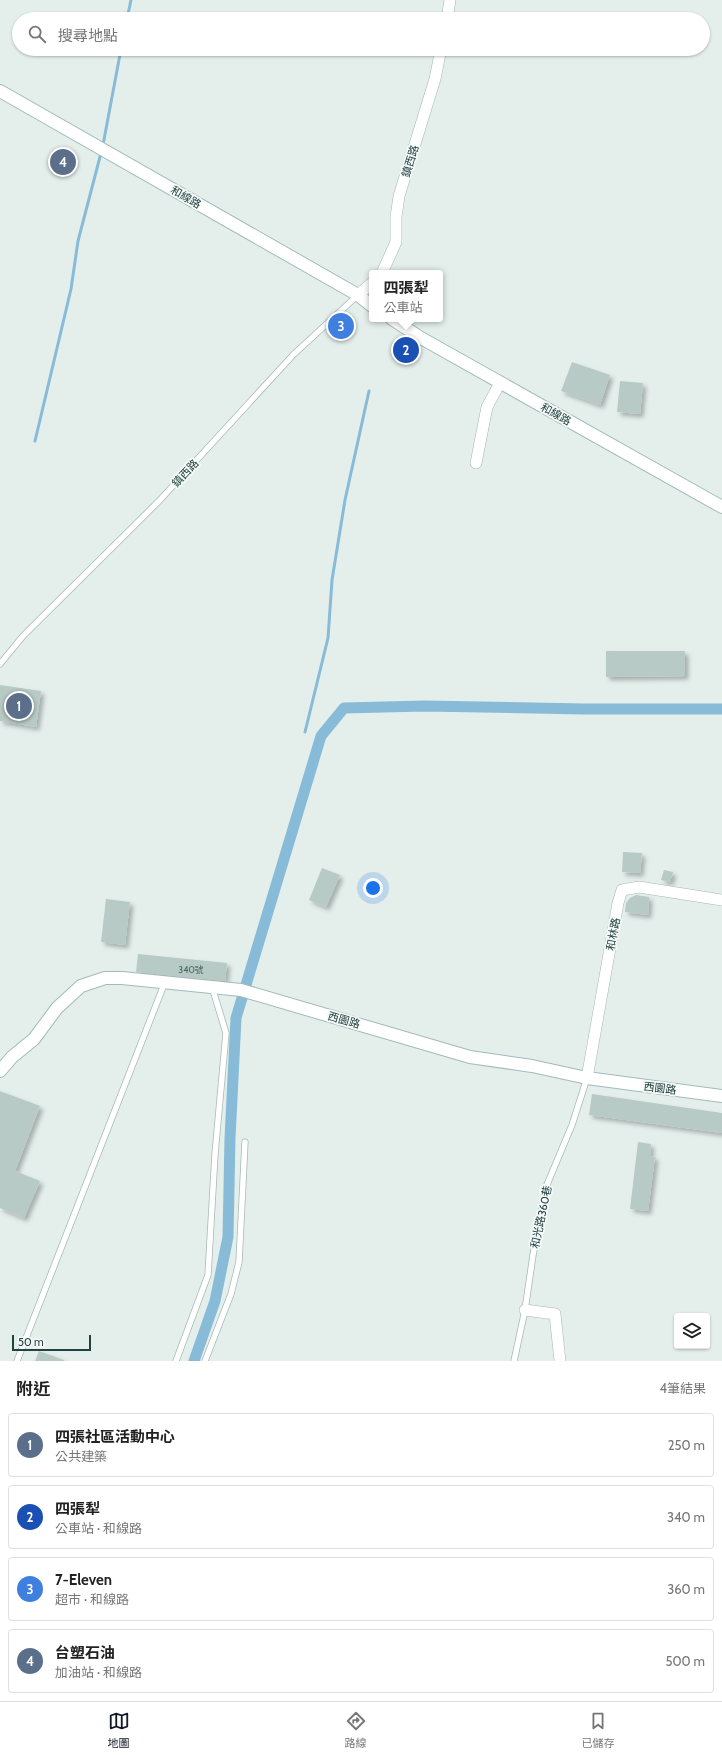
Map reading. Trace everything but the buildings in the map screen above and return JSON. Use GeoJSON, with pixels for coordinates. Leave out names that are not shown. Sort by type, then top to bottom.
{"type":"FeatureCollection","features":[{"type":"Feature","properties":{"kind":"main road","name":"和線路"},"geometry":{"type":"LineString","coordinates":[[0,91],[358,295],[369,304]]}},
{"type":"Feature","properties":{"kind":"main road","name":"和線路"},"geometry":{"type":"LineString","coordinates":[[397,322],[421,338],[500,383],[722,507]]}},
{"type":"Feature","properties":{"kind":"main road","name":"西園路"},"geometry":{"type":"LineString","coordinates":[[0,1071],[12,1057],[34,1039],[57,1008],[81,986],[105,978],[165,982],[241,990],[470,1057],[532,1066],[586,1078],[722,1096]]}},
{"type":"Feature","properties":{"kind":"street"},"geometry":{"type":"LineString","coordinates":[[448,12],[450,0]]}},
{"type":"Feature","properties":{"kind":"street","name":"鎮西路"},"geometry":{"type":"LineString","coordinates":[[383,270],[396,242],[396,217],[399,196],[435,79],[440,56]]}},
{"type":"Feature","properties":{"kind":"street","name":"鎮西路"},"geometry":{"type":"LineString","coordinates":[[358,295],[369,286]]}},
{"type":"Feature","properties":{"kind":"street"},"geometry":{"type":"LineString","coordinates":[[476,463],[487,407],[500,383]]}},
{"type":"Feature","properties":{"kind":"street","name":"和林路"},"geometry":{"type":"LineString","coordinates":[[586,1078],[618,903],[622,890],[639,887],[722,900]]}},
{"type":"Feature","properties":{"kind":"street"},"geometry":{"type":"LineString","coordinates":[[525,1310],[555,1314],[560,1361]]}},
{"type":"Feature","properties":{"kind":"lane","name":"鎮西路"},"geometry":{"type":"LineString","coordinates":[[0,664],[23,636],[159,501],[293,355],[358,295]]}},
{"type":"Feature","properties":{"kind":"lane"},"geometry":{"type":"LineString","coordinates":[[17,1361],[165,982]]}},
{"type":"Feature","properties":{"kind":"lane"},"geometry":{"type":"LineString","coordinates":[[176,1361],[208,1275],[215,1154],[226,1034],[212,987]]}},
{"type":"Feature","properties":{"kind":"lane","name":"和光路360巷"},"geometry":{"type":"LineString","coordinates":[[514,1361],[525,1310],[533,1255],[546,1187],[572,1125],[586,1078]]}},
{"type":"Feature","properties":{"kind":"lane"},"geometry":{"type":"LineString","coordinates":[[205,1361],[231,1294],[239,1262],[245,1142]]}},
{"type":"Feature","properties":{"kind":"waterway"},"geometry":{"type":"LineString","coordinates":[[128,12],[131,0]]}},
{"type":"Feature","properties":{"kind":"waterway"},"geometry":{"type":"LineString","coordinates":[[103,145],[120,56]]}},
{"type":"Feature","properties":{"kind":"waterway"},"geometry":{"type":"LineString","coordinates":[[35,441],[71,289],[78,241],[101,153]]}},
{"type":"Feature","properties":{"kind":"waterway"},"geometry":{"type":"LineString","coordinates":[[305,732],[328,638],[332,580],[345,500],[369,391]]}},
{"type":"Feature","properties":{"kind":"waterway"},"geometry":{"type":"LineString","coordinates":[[194,1361],[215,1301],[228,1237],[230,1138],[236,1018],[321,736],[344,708],[424,706],[584,709],[722,709]]}},
{"type":"Feature","properties":{"kind":"place","name":"台塑石油"},"geometry":{"type":"Point","coordinates":[63,162]}},
{"type":"Feature","properties":{"kind":"place","name":"7-Eleven"},"geometry":{"type":"Point","coordinates":[341,326]}},
{"type":"Feature","properties":{"kind":"place","name":"四張犁"},"geometry":{"type":"Point","coordinates":[406,350]}},
{"type":"Feature","properties":{"kind":"place","name":"四張社區活動中心"},"geometry":{"type":"Point","coordinates":[19,706]}}]}
